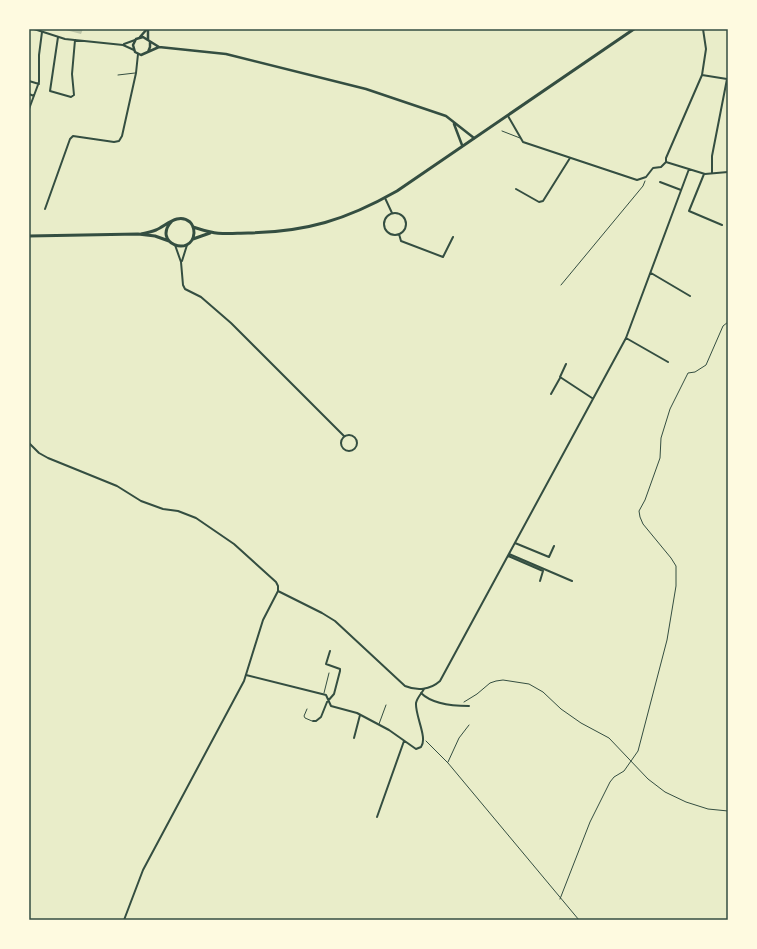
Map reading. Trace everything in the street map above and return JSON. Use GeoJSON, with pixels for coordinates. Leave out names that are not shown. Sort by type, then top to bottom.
{"type":"FeatureCollection","features":[{"type":"Feature","properties":{"kind":"main road"},"geometry":{"type":"LineString","coordinates":[[172,221],[168,225],[166,233],[169,241],[174,246],[180,247],[188,244],[193,239],[212,233],[271,232],[315,226],[349,215],[385,198],[403,187],[462,145],[508,116],[634,29]]}},
{"type":"Feature","properties":{"kind":"main road"},"geometry":{"type":"LineString","coordinates":[[138,234],[156,231],[178,218],[190,222],[194,232],[193,239]]}},
{"type":"Feature","properties":{"kind":"main road"},"geometry":{"type":"LineString","coordinates":[[193,227],[212,233]]}},
{"type":"Feature","properties":{"kind":"main road"},"geometry":{"type":"LineString","coordinates":[[29,236],[138,234],[155,236],[169,241]]}},
{"type":"Feature","properties":{"kind":"street"},"geometry":{"type":"LineString","coordinates":[[34,29],[58,37],[123,45],[134,50],[138,54],[143,55],[160,47]]}},
{"type":"Feature","properties":{"kind":"street"},"geometry":{"type":"LineString","coordinates":[[123,45],[136,40],[148,29]]}},
{"type":"Feature","properties":{"kind":"street"},"geometry":{"type":"LineString","coordinates":[[146,53],[150,48],[148,29]]}},
{"type":"Feature","properties":{"kind":"street"},"geometry":{"type":"LineString","coordinates":[[508,116],[523,142],[637,180],[646,177],[653,168],[661,167],[666,162],[666,158],[702,75],[706,49],[703,29]]}},
{"type":"Feature","properties":{"kind":"street"},"geometry":{"type":"LineString","coordinates":[[29,110],[39,84],[39,55],[42,32]]}},
{"type":"Feature","properties":{"kind":"street"},"geometry":{"type":"LineString","coordinates":[[58,37],[50,91],[72,97],[74,94],[72,74],[75,40]]}},
{"type":"Feature","properties":{"kind":"street"},"geometry":{"type":"LineString","coordinates":[[139,38],[144,38],[160,47],[226,54],[349,85],[443,115],[450,118],[454,123],[474,138]]}},
{"type":"Feature","properties":{"kind":"street"},"geometry":{"type":"LineString","coordinates":[[134,50],[133,44],[136,40]]}},
{"type":"Feature","properties":{"kind":"street"},"geometry":{"type":"LineString","coordinates":[[45,209],[70,139],[74,136],[114,142],[119,141],[122,136],[136,74],[138,54]]}},
{"type":"Feature","properties":{"kind":"street"},"geometry":{"type":"LineString","coordinates":[[702,75],[727,80],[712,156],[712,173]]}},
{"type":"Feature","properties":{"kind":"street"},"geometry":{"type":"LineString","coordinates":[[29,81],[39,84]]}},
{"type":"Feature","properties":{"kind":"street"},"geometry":{"type":"LineString","coordinates":[[29,94],[34,96]]}},
{"type":"Feature","properties":{"kind":"street"},"geometry":{"type":"LineString","coordinates":[[454,123],[462,145]]}},
{"type":"Feature","properties":{"kind":"street"},"geometry":{"type":"LineString","coordinates":[[516,189],[539,202],[543,201],[570,158]]}},
{"type":"Feature","properties":{"kind":"street"},"geometry":{"type":"LineString","coordinates":[[666,162],[704,174],[728,172]]}},
{"type":"Feature","properties":{"kind":"street"},"geometry":{"type":"LineString","coordinates":[[278,592],[322,613],[335,622],[405,686],[414,689],[424,689],[436,685],[444,675],[592,398],[626,338],[689,169]]}},
{"type":"Feature","properties":{"kind":"street"},"geometry":{"type":"LineString","coordinates":[[704,174],[689,211],[722,225]]}},
{"type":"Feature","properties":{"kind":"street"},"geometry":{"type":"LineString","coordinates":[[660,182],[681,190]]}},
{"type":"Feature","properties":{"kind":"street"},"geometry":{"type":"LineString","coordinates":[[385,198],[392,213]]}},
{"type":"Feature","properties":{"kind":"street"},"geometry":{"type":"LineString","coordinates":[[392,213],[400,214],[405,220],[405,228],[399,234],[391,234],[384,225],[386,217],[392,213]]}},
{"type":"Feature","properties":{"kind":"street"},"geometry":{"type":"LineString","coordinates":[[399,234],[401,241],[443,257],[453,238]]}},
{"type":"Feature","properties":{"kind":"street"},"geometry":{"type":"LineString","coordinates":[[181,262],[188,244]]}},
{"type":"Feature","properties":{"kind":"street"},"geometry":{"type":"LineString","coordinates":[[174,246],[181,262],[183,285],[185,289],[200,297],[231,323],[344,436]]}},
{"type":"Feature","properties":{"kind":"street"},"geometry":{"type":"LineString","coordinates":[[651,272],[690,296]]}},
{"type":"Feature","properties":{"kind":"street"},"geometry":{"type":"LineString","coordinates":[[626,338],[668,362]]}},
{"type":"Feature","properties":{"kind":"street"},"geometry":{"type":"LineString","coordinates":[[551,394],[566,364]]}},
{"type":"Feature","properties":{"kind":"street"},"geometry":{"type":"LineString","coordinates":[[560,377],[592,398]]}},
{"type":"Feature","properties":{"kind":"street"},"geometry":{"type":"LineString","coordinates":[[350,435],[355,438],[357,444],[354,449],[349,451],[344,449],[341,442],[344,436],[350,435]]}},
{"type":"Feature","properties":{"kind":"street"},"geometry":{"type":"LineString","coordinates":[[29,444],[39,453],[48,458],[117,486],[141,501],[163,509],[178,511],[196,518],[234,544],[276,582],[278,586],[278,592],[263,620],[244,681],[143,870],[124,920]]}},
{"type":"Feature","properties":{"kind":"street"},"geometry":{"type":"LineString","coordinates":[[515,543],[549,557],[554,546]]}},
{"type":"Feature","properties":{"kind":"street"},"geometry":{"type":"LineString","coordinates":[[509,555],[543,571],[540,581]]}},
{"type":"Feature","properties":{"kind":"street"},"geometry":{"type":"LineString","coordinates":[[509,555],[572,581]]}},
{"type":"Feature","properties":{"kind":"street"},"geometry":{"type":"LineString","coordinates":[[313,721],[316,721],[321,717],[329,699],[334,694],[340,671],[340,668],[326,664],[330,651]]}},
{"type":"Feature","properties":{"kind":"street"},"geometry":{"type":"LineString","coordinates":[[246,675],[324,694],[329,699],[331,706],[358,713],[404,740],[416,749],[421,747],[423,741],[416,710],[417,701],[424,689]]}},
{"type":"Feature","properties":{"kind":"street"},"geometry":{"type":"LineString","coordinates":[[422,693],[426,698],[451,705],[469,706]]}},
{"type":"Feature","properties":{"kind":"street"},"geometry":{"type":"LineString","coordinates":[[354,738],[360,715]]}},
{"type":"Feature","properties":{"kind":"street"},"geometry":{"type":"LineString","coordinates":[[377,817],[404,740]]}},
{"type":"Feature","properties":{"kind":"lane"},"geometry":{"type":"LineString","coordinates":[[118,75],[136,74]]}},
{"type":"Feature","properties":{"kind":"lane"},"geometry":{"type":"LineString","coordinates":[[502,131],[521,138]]}},
{"type":"Feature","properties":{"kind":"lane"},"geometry":{"type":"LineString","coordinates":[[324,694],[328,673]]}},
{"type":"Feature","properties":{"kind":"lane"},"geometry":{"type":"LineString","coordinates":[[379,725],[386,705]]}},
{"type":"Feature","properties":{"kind":"lane"},"geometry":{"type":"LineString","coordinates":[[307,709],[304,716],[305,718],[313,721]]}},
{"type":"Feature","properties":{"kind":"path"},"geometry":{"type":"LineString","coordinates":[[561,285],[643,186],[646,177]]}},
{"type":"Feature","properties":{"kind":"path"},"geometry":{"type":"LineString","coordinates":[[560,899],[590,822],[610,782],[614,777],[624,771],[638,751],[667,640],[677,575],[676,566],[643,524],[639,511],[660,458],[661,438],[670,409],[688,373],[695,372],[706,365],[723,326],[728,322]]}},
{"type":"Feature","properties":{"kind":"path"},"geometry":{"type":"LineString","coordinates":[[458,703],[466,702],[490,683],[496,681],[529,684],[543,692],[561,709],[581,723],[609,738],[648,779],[665,792],[686,802],[708,809],[728,810]]}},
{"type":"Feature","properties":{"kind":"path"},"geometry":{"type":"LineString","coordinates":[[448,763],[459,738],[469,724]]}},
{"type":"Feature","properties":{"kind":"path"},"geometry":{"type":"LineString","coordinates":[[423,741],[429,743],[448,763],[579,920]]}},
{"type":"Feature","properties":{"kind":"building"},"geometry":{"type":"Polygon","coordinates":[[[62,29],[83,29],[81,34],[62,29]]]}}]}
